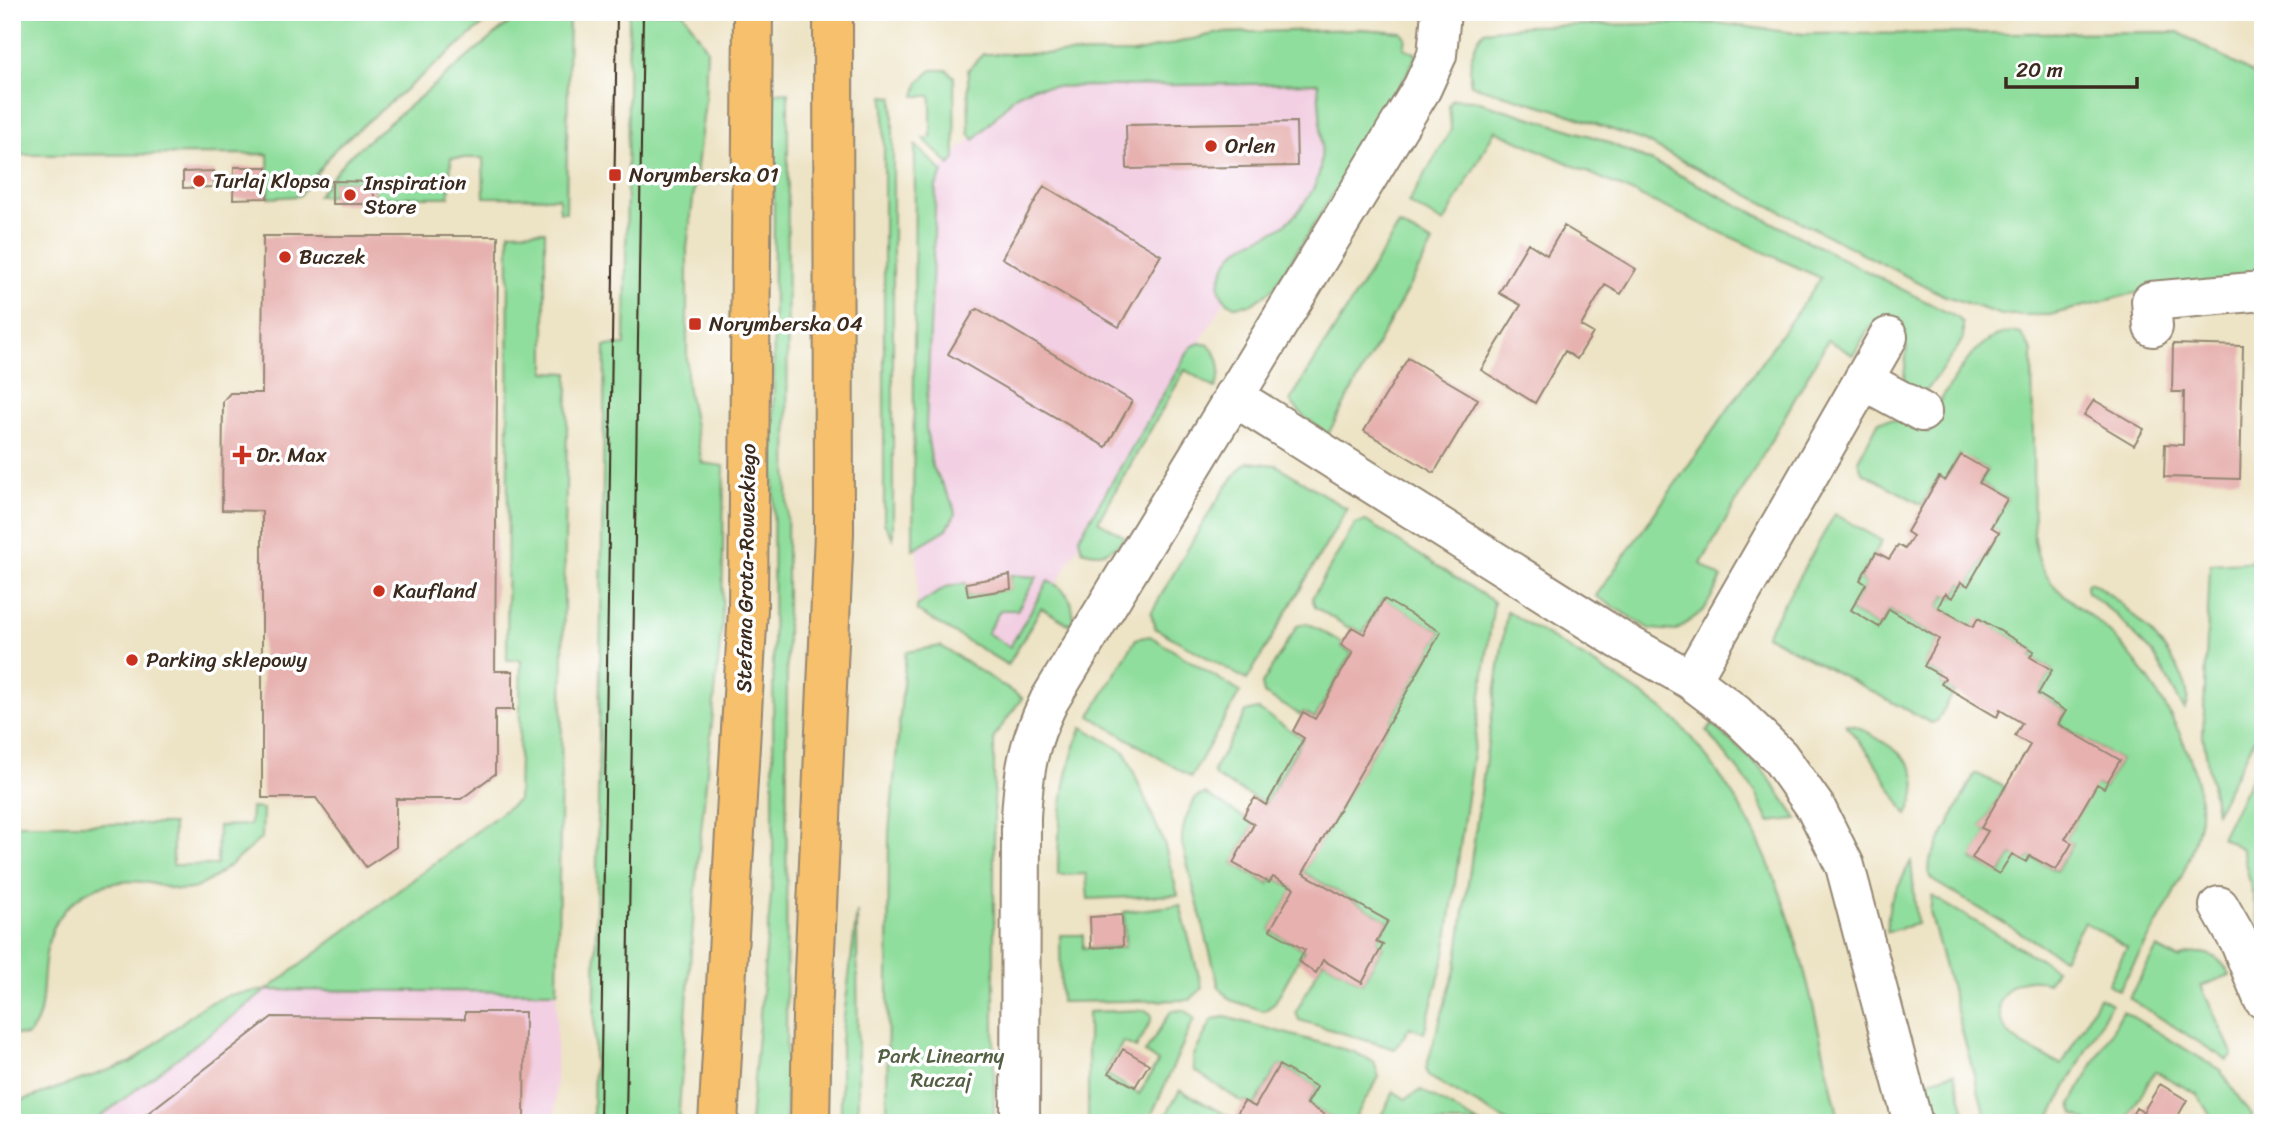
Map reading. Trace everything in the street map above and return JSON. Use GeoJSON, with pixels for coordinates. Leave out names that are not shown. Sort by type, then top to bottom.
{"type":"FeatureCollection","features":[{"type":"Feature","properties":{"kind":"main road","name":"Stefana Grota-Roweckiego"},"geometry":{"type":"LineString","coordinates":[[718,1123],[748,609],[754,12]]}},
{"type":"Feature","properties":{"kind":"main road"},"geometry":{"type":"LineString","coordinates":[[810,1123],[812,1016],[834,545],[836,218],[833,12]]}},
{"type":"Feature","properties":{"kind":"street"},"geometry":{"type":"LineString","coordinates":[[1020,1123],[1021,817],[1024,773],[1032,736],[1049,701],[1422,88],[1437,55],[1441,12]]}},
{"type":"Feature","properties":{"kind":"street"},"geometry":{"type":"LineString","coordinates":[[2153,327],[2151,301],[2263,291]]}},
{"type":"Feature","properties":{"kind":"street"},"geometry":{"type":"LineString","coordinates":[[1691,680],[1888,337]]}},
{"type":"Feature","properties":{"kind":"street"},"geometry":{"type":"LineString","coordinates":[[1863,380],[1922,412]]}},
{"type":"Feature","properties":{"kind":"street"},"geometry":{"type":"LineString","coordinates":[[1233,396],[1620,640],[1691,680],[1736,715],[1779,756],[1833,839],[1855,898],[1913,1123]]}},
{"type":"Feature","properties":{"kind":"street"},"geometry":{"type":"LineString","coordinates":[[2219,906],[2240,943],[2263,999]]}},
{"type":"Feature","properties":{"kind":"shaded area"},"geometry":{"type":"Polygon","coordinates":[[[1330,77],[1374,90],[1292,236],[1263,236],[1008,665],[917,611],[918,193],[1024,83],[1330,77]]]}},
{"type":"Feature","properties":{"kind":"shaded area"},"geometry":{"type":"Polygon","coordinates":[[[530,791],[545,912],[558,929],[555,1123],[92,1123],[530,791]]]}},
{"type":"Feature","properties":{"kind":"green space"},"geometry":{"type":"Polygon","coordinates":[[[12,12],[498,12],[336,148],[299,196],[269,198],[268,154],[12,155],[12,147],[16,146],[16,116],[12,115],[12,12]]]}},
{"type":"Feature","properties":{"kind":"green space"},"geometry":{"type":"Polygon","coordinates":[[[522,12],[569,12],[566,212],[560,212],[559,198],[484,197],[483,158],[451,158],[449,197],[374,197],[374,182],[333,181],[332,196],[317,196],[347,158],[522,12]]]}},
{"type":"Feature","properties":{"kind":"green space"},"geometry":{"type":"Polygon","coordinates":[[[629,12],[683,12],[707,49],[705,101],[687,248],[687,385],[702,463],[724,466],[722,624],[697,871],[678,1123],[593,1123],[605,346],[625,345],[629,12]]]}},
{"type":"Feature","properties":{"kind":"green space"},"geometry":{"type":"Polygon","coordinates":[[[1717,23],[1803,34],[2178,32],[2263,79],[2263,277],[2143,291],[2050,315],[2001,315],[1943,295],[1644,141],[1553,109],[1471,85],[1472,57],[1476,43],[1484,31],[1526,26],[1717,23]]]}},
{"type":"Feature","properties":{"kind":"green space"},"geometry":{"type":"Polygon","coordinates":[[[1361,29],[1401,32],[1406,38],[1404,48],[1417,54],[1397,93],[1273,289],[1252,304],[1230,304],[1220,292],[1220,280],[1232,255],[1290,220],[1315,185],[1320,170],[1322,146],[1318,83],[1034,87],[1016,95],[974,140],[969,133],[968,70],[983,54],[1134,53],[1218,33],[1361,29]]]}},
{"type":"Feature","properties":{"kind":"green space"},"geometry":{"type":"Polygon","coordinates":[[[932,70],[947,70],[954,77],[955,159],[950,165],[923,138],[931,138],[931,96],[915,96],[919,82],[932,70]]]}},
{"type":"Feature","properties":{"kind":"green space"},"geometry":{"type":"Polygon","coordinates":[[[788,92],[786,1123],[750,1123],[773,873],[774,93],[788,92]]]}},
{"type":"Feature","properties":{"kind":"green space"},"geometry":{"type":"Polygon","coordinates":[[[884,96],[893,97],[893,538],[884,523],[884,96]]]}},
{"type":"Feature","properties":{"kind":"green space"},"geometry":{"type":"Polygon","coordinates":[[[1453,99],[1473,100],[1600,139],[1666,168],[1958,318],[1963,323],[1963,338],[1958,347],[1920,400],[1904,379],[1907,347],[1870,326],[1853,355],[1828,340],[1701,564],[1722,578],[1704,610],[1676,631],[1650,629],[1596,596],[1821,278],[1495,130],[1444,223],[1408,203],[1451,130],[1449,105],[1453,99]]]}},
{"type":"Feature","properties":{"kind":"green space"},"geometry":{"type":"Polygon","coordinates":[[[915,145],[943,172],[936,186],[926,427],[932,466],[953,504],[955,514],[947,529],[913,549],[915,145]]]}},
{"type":"Feature","properties":{"kind":"green space"},"geometry":{"type":"Polygon","coordinates":[[[1399,225],[1433,243],[1328,434],[1304,417],[1290,401],[1399,225]]]}},
{"type":"Feature","properties":{"kind":"green space"},"geometry":{"type":"Polygon","coordinates":[[[545,231],[545,372],[568,373],[557,992],[267,990],[518,800],[521,660],[507,660],[509,232],[545,231]]]}},
{"type":"Feature","properties":{"kind":"green space"},"geometry":{"type":"Polygon","coordinates":[[[2013,332],[2021,334],[2032,351],[2034,540],[2038,557],[2051,582],[2121,644],[2155,690],[2185,745],[2195,773],[2200,799],[2199,823],[2186,867],[2119,990],[2108,984],[2127,947],[2084,922],[2063,958],[1932,880],[1929,875],[1930,860],[1975,773],[2005,787],[1982,827],[1988,832],[1972,859],[2000,874],[2012,854],[2026,862],[2030,856],[2056,871],[2073,844],[2065,839],[2096,784],[2104,788],[2120,760],[2059,724],[2066,711],[2038,694],[2052,670],[2031,657],[2034,651],[1979,619],[1973,627],[1938,607],[1946,594],[1953,598],[1962,583],[1968,586],[1999,532],[1991,527],[2007,499],[1980,483],[1987,470],[1960,455],[1945,481],[1938,477],[1922,505],[1862,472],[1858,460],[1879,421],[1899,421],[1928,433],[1940,414],[1934,410],[1967,361],[1987,341],[2013,332]]]}},
{"type":"Feature","properties":{"kind":"green space"},"geometry":{"type":"Polygon","coordinates":[[[1199,343],[1209,345],[1220,365],[1215,388],[1185,370],[1098,521],[1125,537],[1106,552],[1082,550],[1079,538],[1191,347],[1199,343]]]}},
{"type":"Feature","properties":{"kind":"green space"},"geometry":{"type":"Polygon","coordinates":[[[1248,462],[1276,465],[1347,509],[1247,680],[1155,628],[1151,613],[1213,507],[1248,462]]]}},
{"type":"Feature","properties":{"kind":"green space"},"geometry":{"type":"Polygon","coordinates":[[[1835,514],[1882,541],[1860,580],[1866,584],[1851,611],[1879,627],[1889,610],[1939,639],[1924,666],[1944,678],[1941,684],[1954,692],[1937,721],[1931,723],[1766,635],[1835,514]]]}},
{"type":"Feature","properties":{"kind":"green space"},"geometry":{"type":"Polygon","coordinates":[[[1366,521],[1494,602],[1445,955],[1424,1033],[1410,1027],[1395,1049],[1299,1020],[1296,1012],[1323,960],[1362,983],[1383,946],[1376,942],[1388,921],[1303,872],[1441,632],[1383,599],[1363,633],[1352,627],[1351,629],[1315,607],[1312,598],[1355,524],[1366,521]]]}},
{"type":"Feature","properties":{"kind":"green space"},"geometry":{"type":"Polygon","coordinates":[[[2263,561],[2263,723],[2216,812],[2203,736],[2210,564],[2263,561]]]}},
{"type":"Feature","properties":{"kind":"green space"},"geometry":{"type":"Polygon","coordinates":[[[1010,575],[1037,577],[1017,610],[1000,610],[987,633],[1010,647],[1048,581],[1066,593],[1072,604],[1073,618],[1072,626],[1041,608],[1008,665],[917,611],[917,606],[946,587],[966,583],[968,596],[1010,589],[1010,575]]]}},
{"type":"Feature","properties":{"kind":"green space"},"geometry":{"type":"Polygon","coordinates":[[[2090,582],[2119,602],[2171,658],[2182,677],[2187,695],[2184,709],[2154,655],[2116,615],[2087,592],[2086,586],[2090,582]]]}},
{"type":"Feature","properties":{"kind":"green space"},"geometry":{"type":"Polygon","coordinates":[[[1507,611],[1642,694],[1667,713],[1699,747],[1738,803],[1761,846],[1794,935],[1840,1123],[1510,1123],[1428,1076],[1426,1068],[1456,966],[1507,611]]]}},
{"type":"Feature","properties":{"kind":"green space"},"geometry":{"type":"Polygon","coordinates":[[[1307,623],[1343,643],[1341,646],[1352,653],[1315,718],[1303,712],[1301,715],[1264,694],[1262,684],[1297,626],[1307,623]]]}},
{"type":"Feature","properties":{"kind":"green space"},"geometry":{"type":"Polygon","coordinates":[[[1150,636],[1240,692],[1191,777],[1090,716],[1136,639],[1150,636]]]}},
{"type":"Feature","properties":{"kind":"green space","name":"Park Linearny Ruczaj"},"geometry":{"type":"Polygon","coordinates":[[[941,646],[1022,698],[994,737],[994,1123],[887,1123],[889,833],[906,652],[941,646]]]}},
{"type":"Feature","properties":{"kind":"green space"},"geometry":{"type":"Polygon","coordinates":[[[1257,709],[1303,738],[1265,804],[1216,777],[1213,771],[1246,712],[1257,709]]]}},
{"type":"Feature","properties":{"kind":"green space"},"geometry":{"type":"Polygon","coordinates":[[[1712,724],[1763,770],[1797,819],[1769,822],[1756,793],[1707,731],[1712,724]]]}},
{"type":"Feature","properties":{"kind":"green space"},"geometry":{"type":"Polygon","coordinates":[[[1845,724],[1861,728],[1887,744],[1912,768],[1916,788],[1907,815],[1871,756],[1845,724]]]}},
{"type":"Feature","properties":{"kind":"green space"},"geometry":{"type":"Polygon","coordinates":[[[1082,727],[1125,752],[1164,843],[1178,895],[1088,899],[1086,874],[1058,875],[1063,800],[1070,763],[1082,727]]]}},
{"type":"Feature","properties":{"kind":"green space"},"geometry":{"type":"Polygon","coordinates":[[[2263,755],[2263,938],[2242,849],[2221,837],[2263,755]]]}},
{"type":"Feature","properties":{"kind":"green space"},"geometry":{"type":"Polygon","coordinates":[[[1205,794],[1254,824],[1233,863],[1269,884],[1273,877],[1294,889],[1270,930],[1304,950],[1274,1004],[1264,1011],[1230,1000],[1219,987],[1182,843],[1190,808],[1196,797],[1205,794]]]}},
{"type":"Feature","properties":{"kind":"green space"},"geometry":{"type":"Polygon","coordinates":[[[251,808],[263,809],[262,838],[199,887],[180,890],[149,883],[120,882],[90,890],[74,901],[59,918],[50,936],[40,1010],[35,1025],[26,1036],[12,1034],[12,824],[173,824],[173,865],[217,865],[218,826],[250,825],[251,808]]]}},
{"type":"Feature","properties":{"kind":"green space"},"geometry":{"type":"Polygon","coordinates":[[[1911,861],[1917,924],[1886,932],[1890,902],[1911,861]]]}},
{"type":"Feature","properties":{"kind":"green space"},"geometry":{"type":"Polygon","coordinates":[[[1932,896],[2056,969],[2048,983],[2025,981],[2016,984],[2002,998],[1999,1008],[2006,1030],[2024,1046],[2062,1065],[2099,997],[2111,1004],[2047,1123],[1987,1123],[1930,912],[1932,896]]]}},
{"type":"Feature","properties":{"kind":"green space"},"geometry":{"type":"Polygon","coordinates":[[[1180,905],[1202,988],[1190,1000],[1061,1002],[1060,935],[1083,935],[1083,948],[1125,947],[1124,912],[1180,905]]]}},
{"type":"Feature","properties":{"kind":"green space"},"geometry":{"type":"Polygon","coordinates":[[[857,912],[858,1123],[841,1123],[841,1041],[857,912]]]}},
{"type":"Feature","properties":{"kind":"green space"},"geometry":{"type":"Polygon","coordinates":[[[2157,948],[2178,959],[2193,953],[2208,954],[2220,962],[2230,975],[2201,986],[2233,1055],[2227,1060],[2129,998],[2157,948]]]}},
{"type":"Feature","properties":{"kind":"green space"},"geometry":{"type":"Polygon","coordinates":[[[267,990],[92,1123],[12,1123],[12,1104],[132,1062],[204,1005],[229,995],[267,990]]]}},
{"type":"Feature","properties":{"kind":"green space"},"geometry":{"type":"Polygon","coordinates":[[[1145,1010],[1151,1014],[1151,1021],[1136,1048],[1123,1042],[1105,1073],[1139,1094],[1158,1062],[1145,1053],[1171,1011],[1185,1010],[1194,1019],[1148,1123],[1088,1123],[1088,1012],[1145,1010]]]}},
{"type":"Feature","properties":{"kind":"green space"},"geometry":{"type":"Polygon","coordinates":[[[2123,1011],[2220,1070],[2256,1123],[2215,1123],[2197,1094],[2155,1071],[2124,1123],[2091,1123],[2074,1114],[2071,1104],[2123,1011]]]}},
{"type":"Feature","properties":{"kind":"green space"},"geometry":{"type":"Polygon","coordinates":[[[1225,1017],[1354,1052],[1374,1062],[1379,1077],[1352,1123],[1339,1123],[1308,1104],[1317,1087],[1279,1065],[1254,1106],[1245,1101],[1243,1103],[1194,1070],[1193,1057],[1210,1024],[1213,1019],[1225,1017]]]}},
{"type":"Feature","properties":{"kind":"green space"},"geometry":{"type":"Polygon","coordinates":[[[1954,1073],[1968,1123],[1933,1123],[1922,1082],[1954,1073]]]}},
{"type":"Feature","properties":{"kind":"green space"},"geometry":{"type":"Polygon","coordinates":[[[1180,1090],[1234,1119],[1236,1123],[1162,1123],[1180,1090]]]}},
{"type":"Feature","properties":{"kind":"green space"},"geometry":{"type":"Polygon","coordinates":[[[1421,1090],[1479,1123],[1377,1123],[1394,1092],[1406,1099],[1421,1090]]]}},
{"type":"Feature","properties":{"kind":"building","name":"Orlen"},"geometry":{"type":"Polygon","coordinates":[[[1296,122],[1297,166],[1127,169],[1126,125],[1296,122]]]}},
{"type":"Feature","properties":{"kind":"building"},"geometry":{"type":"Polygon","coordinates":[[[234,167],[267,167],[267,198],[233,199],[234,167]]]}},
{"type":"Feature","properties":{"kind":"building"},"geometry":{"type":"Polygon","coordinates":[[[214,171],[214,187],[183,188],[183,172],[214,171]]]}},
{"type":"Feature","properties":{"kind":"building"},"geometry":{"type":"Polygon","coordinates":[[[332,181],[374,182],[374,204],[332,204],[332,181]]]}},
{"type":"Feature","properties":{"kind":"building"},"geometry":{"type":"Polygon","coordinates":[[[1044,186],[1161,255],[1119,327],[1002,258],[1044,186]]]}},
{"type":"Feature","properties":{"kind":"building"},"geometry":{"type":"Polygon","coordinates":[[[1564,226],[1636,269],[1621,294],[1605,285],[1581,326],[1593,333],[1577,359],[1565,351],[1535,403],[1481,370],[1521,305],[1499,293],[1516,263],[1528,243],[1547,255],[1564,226]]]}},
{"type":"Feature","properties":{"kind":"building","name":"Kaufland"},"geometry":{"type":"Polygon","coordinates":[[[263,236],[498,236],[495,671],[513,671],[513,710],[495,710],[495,774],[461,799],[396,799],[396,847],[366,867],[316,798],[262,798],[262,511],[222,510],[223,401],[230,393],[262,393],[263,236]]]}},
{"type":"Feature","properties":{"kind":"building"},"geometry":{"type":"Polygon","coordinates":[[[978,309],[1132,401],[1106,447],[948,354],[974,311],[978,309]]]}},
{"type":"Feature","properties":{"kind":"building"},"geometry":{"type":"Polygon","coordinates":[[[2173,344],[2243,346],[2240,479],[2164,477],[2165,444],[2183,445],[2184,392],[2172,392],[2173,344]]]}},
{"type":"Feature","properties":{"kind":"building"},"geometry":{"type":"Polygon","coordinates":[[[1408,358],[1478,399],[1434,473],[1364,431],[1408,358]]]}},
{"type":"Feature","properties":{"kind":"building"},"geometry":{"type":"Polygon","coordinates":[[[2094,400],[2144,429],[2134,445],[2084,415],[2094,400]]]}},
{"type":"Feature","properties":{"kind":"building"},"geometry":{"type":"Polygon","coordinates":[[[1961,455],[1987,470],[1979,483],[2007,499],[1991,527],[1999,532],[1968,586],[1961,582],[1952,598],[1945,593],[1938,607],[1973,627],[1978,618],[2034,651],[2030,657],[2052,670],[2038,694],[2066,711],[2058,724],[2120,760],[2104,788],[2097,784],[2065,839],[2072,843],[2056,870],[2030,856],[2026,862],[2012,854],[1999,874],[1972,858],[1988,831],[1981,828],[2030,745],[2015,736],[2022,723],[2000,710],[1997,717],[1941,684],[1945,678],[1924,666],[1939,639],[1889,609],[1879,627],[1851,610],[1866,584],[1860,580],[1876,552],[1889,559],[1898,545],[1905,549],[1913,536],[1907,532],[1939,477],[1945,481],[1961,455]]]}},
{"type":"Feature","properties":{"kind":"building"},"geometry":{"type":"Polygon","coordinates":[[[1010,575],[1011,589],[968,596],[966,583],[1010,575]]]}},
{"type":"Feature","properties":{"kind":"building"},"geometry":{"type":"Polygon","coordinates":[[[1384,599],[1441,632],[1303,873],[1388,921],[1376,942],[1383,945],[1362,983],[1323,960],[1316,973],[1298,961],[1305,950],[1270,930],[1294,888],[1273,877],[1269,883],[1233,863],[1254,824],[1243,817],[1248,807],[1255,798],[1266,805],[1304,738],[1293,731],[1303,712],[1315,719],[1353,652],[1341,645],[1352,627],[1364,634],[1384,599]]]}},
{"type":"Feature","properties":{"kind":"building"},"geometry":{"type":"Polygon","coordinates":[[[1122,915],[1123,946],[1091,948],[1090,917],[1122,915]]]}},
{"type":"Feature","properties":{"kind":"building"},"geometry":{"type":"Polygon","coordinates":[[[465,1012],[525,1012],[524,1123],[135,1123],[272,1017],[465,1019],[465,1012]]]}},
{"type":"Feature","properties":{"kind":"building"},"geometry":{"type":"Polygon","coordinates":[[[1123,1049],[1149,1064],[1135,1087],[1109,1073],[1123,1049]]]}},
{"type":"Feature","properties":{"kind":"building"},"geometry":{"type":"Polygon","coordinates":[[[1279,1065],[1317,1087],[1307,1104],[1339,1123],[1233,1121],[1244,1101],[1255,1107],[1279,1065]]]}},
{"type":"Feature","properties":{"kind":"building"},"geometry":{"type":"Polygon","coordinates":[[[2160,1084],[2187,1100],[2178,1116],[2191,1123],[2128,1123],[2136,1108],[2143,1112],[2160,1084]]]}},
{"type":"Feature","properties":{"kind":"tram line"},"geometry":{"type":"LineString","coordinates":[[600,1123],[617,12]]}},
{"type":"Feature","properties":{"kind":"tram line"},"geometry":{"type":"LineString","coordinates":[[626,1123],[643,12]]}},
{"type":"Feature","properties":{"kind":"place","name":"Orlen"},"geometry":{"type":"Point","coordinates":[1211,146]}},
{"type":"Feature","properties":{"kind":"place","name":"Norymberska 01"},"geometry":{"type":"Point","coordinates":[615,175]}},
{"type":"Feature","properties":{"kind":"place","name":"Turlaj Klopsa"},"geometry":{"type":"Point","coordinates":[199,181]}},
{"type":"Feature","properties":{"kind":"place","name":"Inspiration Store"},"geometry":{"type":"Point","coordinates":[350,195]}},
{"type":"Feature","properties":{"kind":"place","name":"Buczek"},"geometry":{"type":"Point","coordinates":[285,257]}},
{"type":"Feature","properties":{"kind":"place","name":"Norymberska 04"},"geometry":{"type":"Point","coordinates":[695,324]}},
{"type":"Feature","properties":{"kind":"place","name":"Dr. Max"},"geometry":{"type":"Point","coordinates":[242,455]}},
{"type":"Feature","properties":{"kind":"place","name":"Kaufland"},"geometry":{"type":"Point","coordinates":[379,591]}},
{"type":"Feature","properties":{"kind":"place","name":"Parking sklepowy"},"geometry":{"type":"Point","coordinates":[132,660]}}]}
